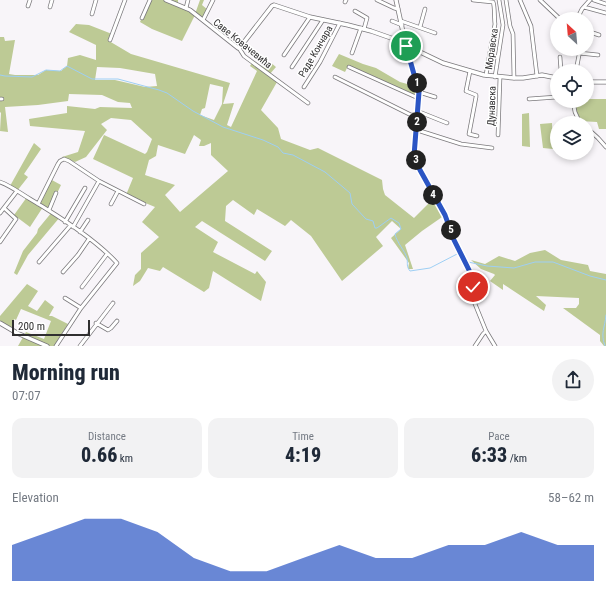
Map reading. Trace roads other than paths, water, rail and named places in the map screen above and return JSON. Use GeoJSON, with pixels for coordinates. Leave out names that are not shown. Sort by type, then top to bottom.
{"type":"FeatureCollection","features":[{"type":"Feature","properties":{"kind":"street"},"geometry":{"type":"LineString","coordinates":[[28,6],[30,0]]}},
{"type":"Feature","properties":{"kind":"street"},"geometry":{"type":"LineString","coordinates":[[50,7],[52,0]]}},
{"type":"Feature","properties":{"kind":"street"},"geometry":{"type":"LineString","coordinates":[[92,14],[96,0]]}},
{"type":"Feature","properties":{"kind":"street"},"geometry":{"type":"LineString","coordinates":[[110,40],[125,0]]}},
{"type":"Feature","properties":{"kind":"street"},"geometry":{"type":"LineString","coordinates":[[142,18],[150,0]]}},
{"type":"Feature","properties":{"kind":"street","name":"Саве Ковачевића"},"geometry":{"type":"LineString","coordinates":[[166,0],[186,8],[203,20],[239,48],[240,52],[244,56],[308,103]]}},
{"type":"Feature","properties":{"kind":"street"},"geometry":{"type":"LineString","coordinates":[[186,8],[188,0]]}},
{"type":"Feature","properties":{"kind":"street"},"geometry":{"type":"LineString","coordinates":[[203,20],[213,0]]}},
{"type":"Feature","properties":{"kind":"street"},"geometry":{"type":"LineString","coordinates":[[377,0],[398,9]]}},
{"type":"Feature","properties":{"kind":"street"},"geometry":{"type":"LineString","coordinates":[[396,0],[406,46],[419,92],[414,153],[420,170],[445,215],[454,240],[471,274],[474,299],[486,331],[495,346]]}},
{"type":"Feature","properties":{"kind":"street"},"geometry":{"type":"LineString","coordinates":[[473,0],[493,2],[494,6],[495,24],[486,75]]}},
{"type":"Feature","properties":{"kind":"street","name":"Моравска"},"geometry":{"type":"LineString","coordinates":[[495,77],[503,24],[499,0]]}},
{"type":"Feature","properties":{"kind":"street"},"geometry":{"type":"LineString","coordinates":[[506,0],[510,26],[513,34],[514,78]]}},
{"type":"Feature","properties":{"kind":"street"},"geometry":{"type":"LineString","coordinates":[[520,0],[531,26],[537,76]]}},
{"type":"Feature","properties":{"kind":"street"},"geometry":{"type":"LineString","coordinates":[[540,0],[553,12]]}},
{"type":"Feature","properties":{"kind":"street"},"geometry":{"type":"LineString","coordinates":[[581,12],[590,0]]}},
{"type":"Feature","properties":{"kind":"street"},"geometry":{"type":"LineString","coordinates":[[594,0],[606,4]]}},
{"type":"Feature","properties":{"kind":"street"},"geometry":{"type":"LineString","coordinates":[[239,48],[274,5],[310,17],[340,23],[391,38],[443,63],[470,71],[495,77],[523,78],[545,75],[550,76]]}},
{"type":"Feature","properties":{"kind":"street"},"geometry":{"type":"LineString","coordinates":[[584,7],[606,13]]}},
{"type":"Feature","properties":{"kind":"street"},"geometry":{"type":"LineString","coordinates":[[420,28],[426,9]]}},
{"type":"Feature","properties":{"kind":"street"},"geometry":{"type":"LineString","coordinates":[[352,53],[367,18],[355,11]]}},
{"type":"Feature","properties":{"kind":"street"},"geometry":{"type":"LineString","coordinates":[[284,55],[310,17]]}},
{"type":"Feature","properties":{"kind":"street"},"geometry":{"type":"LineString","coordinates":[[292,67],[323,20]]}},
{"type":"Feature","properties":{"kind":"street"},"geometry":{"type":"LineString","coordinates":[[392,21],[435,33]]}},
{"type":"Feature","properties":{"kind":"street","name":"Раде Кончара"},"geometry":{"type":"LineString","coordinates":[[304,88],[320,62],[340,23]]}},
{"type":"Feature","properties":{"kind":"street"},"geometry":{"type":"LineString","coordinates":[[594,33],[600,35]]}},
{"type":"Feature","properties":{"kind":"street"},"geometry":{"type":"LineString","coordinates":[[594,55],[598,56]]}},
{"type":"Feature","properties":{"kind":"street"},"geometry":{"type":"LineString","coordinates":[[560,57],[560,64]]}},
{"type":"Feature","properties":{"kind":"street"},"geometry":{"type":"LineString","coordinates":[[349,67],[418,98]]}},
{"type":"Feature","properties":{"kind":"street"},"geometry":{"type":"LineString","coordinates":[[470,71],[466,91],[476,95],[476,97],[469,134],[477,136]]}},
{"type":"Feature","properties":{"kind":"street"},"geometry":{"type":"LineString","coordinates":[[335,77],[411,115],[417,113],[447,123]]}},
{"type":"Feature","properties":{"kind":"street","name":"Дунавска"},"geometry":{"type":"LineString","coordinates":[[498,135],[500,77]]}},
{"type":"Feature","properties":{"kind":"street"},"geometry":{"type":"LineString","coordinates":[[594,82],[606,82]]}},
{"type":"Feature","properties":{"kind":"street"},"geometry":{"type":"LineString","coordinates":[[419,92],[435,97]]}},
{"type":"Feature","properties":{"kind":"street"},"geometry":{"type":"LineString","coordinates":[[529,99],[550,98]]}},
{"type":"Feature","properties":{"kind":"street"},"geometry":{"type":"LineString","coordinates":[[417,130],[461,144],[492,148]]}},
{"type":"Feature","properties":{"kind":"street"},"geometry":{"type":"LineString","coordinates":[[594,134],[606,147]]}},
{"type":"Feature","properties":{"kind":"street"},"geometry":{"type":"LineString","coordinates":[[38,204],[60,161],[65,159],[99,181],[144,204]]}},
{"type":"Feature","properties":{"kind":"street"},"geometry":{"type":"LineString","coordinates":[[39,262],[72,226],[99,181]]}},
{"type":"Feature","properties":{"kind":"street"},"geometry":{"type":"LineString","coordinates":[[0,182],[49,210],[72,226],[117,264],[81,308],[56,346]]}},
{"type":"Feature","properties":{"kind":"street"},"geometry":{"type":"LineString","coordinates":[[65,222],[85,188]]}},
{"type":"Feature","properties":{"kind":"street"},"geometry":{"type":"LineString","coordinates":[[0,213],[17,191]]}},
{"type":"Feature","properties":{"kind":"street"},"geometry":{"type":"LineString","coordinates":[[111,204],[118,191]]}},
{"type":"Feature","properties":{"kind":"street"},"geometry":{"type":"LineString","coordinates":[[49,210],[56,194]]}},
{"type":"Feature","properties":{"kind":"street"},"geometry":{"type":"LineString","coordinates":[[0,242],[16,219],[4,208]]}},
{"type":"Feature","properties":{"kind":"street"},"geometry":{"type":"LineString","coordinates":[[80,232],[88,220]]}},
{"type":"Feature","properties":{"kind":"street"},"geometry":{"type":"LineString","coordinates":[[63,272],[78,255],[89,239]]}},
{"type":"Feature","properties":{"kind":"street"},"geometry":{"type":"LineString","coordinates":[[82,287],[107,254]]}},
{"type":"Feature","properties":{"kind":"street"},"geometry":{"type":"LineString","coordinates":[[66,298],[81,308]]}},
{"type":"Feature","properties":{"kind":"street"},"geometry":{"type":"LineString","coordinates":[[80,346],[96,323],[113,303]]}},
{"type":"Feature","properties":{"kind":"street"},"geometry":{"type":"LineString","coordinates":[[96,323],[108,330],[117,321]]}},
{"type":"Feature","properties":{"kind":"street"},"geometry":{"type":"LineString","coordinates":[[0,323],[17,333],[47,346]]}},
{"type":"Feature","properties":{"kind":"street"},"geometry":{"type":"LineString","coordinates":[[475,346],[486,331]]}},
{"type":"Feature","properties":{"kind":"waterway"},"geometry":{"type":"LineString","coordinates":[[0,75],[32,77],[46,70],[60,71],[67,66],[92,79],[118,79],[167,93],[193,111],[223,127],[263,140],[278,147],[283,153],[293,155],[325,172],[350,193],[352,204],[366,219],[373,221],[375,228],[391,218],[399,223],[401,229],[395,234],[397,241],[406,255],[410,271],[430,268],[459,253]]}},
{"type":"Feature","properties":{"kind":"waterway"},"geometry":{"type":"LineString","coordinates":[[462,254],[468,262],[487,266],[514,268],[535,262],[553,262],[590,276],[606,280]]}},
{"type":"Feature","properties":{"kind":"waterway"},"geometry":{"type":"LineString","coordinates":[[605,346],[603,334],[606,315]]}}]}
